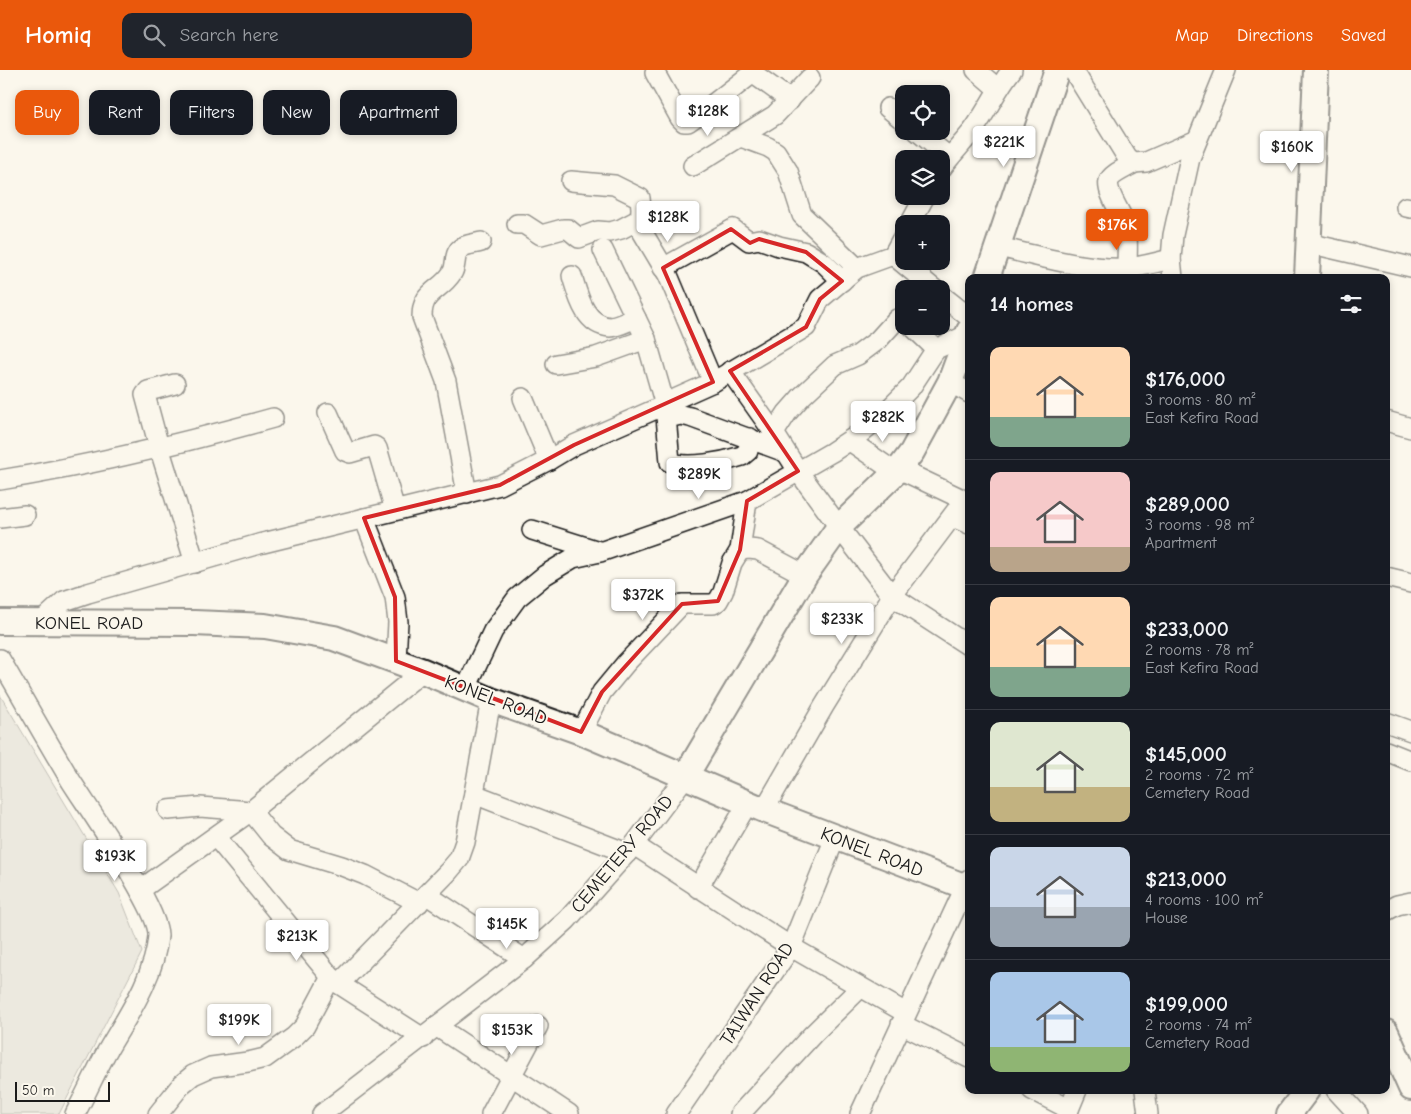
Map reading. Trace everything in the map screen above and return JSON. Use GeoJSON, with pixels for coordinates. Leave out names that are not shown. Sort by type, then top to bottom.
{"type":"FeatureCollection","features":[{"type":"Feature","properties":{"kind":"main road"},"geometry":{"type":"LineString","coordinates":[[988,274],[1057,70]]}},
{"type":"Feature","properties":{"kind":"main road"},"geometry":{"type":"LineString","coordinates":[[1307,274],[1316,70]]}},
{"type":"Feature","properties":{"kind":"main road"},"geometry":{"type":"LineString","coordinates":[[685,777],[805,575],[839,527],[897,470],[912,452],[959,388],[965,348]]}},
{"type":"Feature","properties":{"kind":"main road","name":"KONEL ROAD"},"geometry":{"type":"LineString","coordinates":[[0,620],[40,623],[194,623],[265,626],[334,638],[423,671],[491,700],[581,732],[756,807],[835,838],[965,884]]}},
{"type":"Feature","properties":{"kind":"main road"},"geometry":{"type":"LineString","coordinates":[[1390,1041],[1411,1088]]}},
{"type":"Feature","properties":{"kind":"main road"},"geometry":{"type":"LineString","coordinates":[[1289,1114],[1304,1094]]}},
{"type":"Feature","properties":{"kind":"street"},"geometry":{"type":"LineString","coordinates":[[976,70],[998,89]]}},
{"type":"Feature","properties":{"kind":"street"},"geometry":{"type":"LineString","coordinates":[[950,157],[974,130],[998,89],[1012,70]]}},
{"type":"Feature","properties":{"kind":"street"},"geometry":{"type":"LineString","coordinates":[[1073,70],[1128,159],[1134,163]]}},
{"type":"Feature","properties":{"kind":"street"},"geometry":{"type":"LineString","coordinates":[[1173,274],[1171,259],[1173,235],[1190,158],[1226,70]]}},
{"type":"Feature","properties":{"kind":"street"},"geometry":{"type":"LineString","coordinates":[[654,73],[684,122],[688,122],[749,76],[753,75],[790,100]]}},
{"type":"Feature","properties":{"kind":"street"},"geometry":{"type":"LineString","coordinates":[[694,166],[776,115],[810,78]]}},
{"type":"Feature","properties":{"kind":"street"},"geometry":{"type":"LineString","coordinates":[[888,108],[895,114]]}},
{"type":"Feature","properties":{"kind":"street"},"geometry":{"type":"LineString","coordinates":[[741,137],[776,152],[788,171],[802,215],[856,268]]}},
{"type":"Feature","properties":{"kind":"street"},"geometry":{"type":"LineString","coordinates":[[925,140],[934,150]]}},
{"type":"Feature","properties":{"kind":"street"},"geometry":{"type":"LineString","coordinates":[[1127,268],[1127,239],[1124,222],[1108,188],[1109,181],[1112,176],[1134,163],[1146,162],[1197,140]]}},
{"type":"Feature","properties":{"kind":"street"},"geometry":{"type":"LineString","coordinates":[[571,181],[614,185],[640,198],[640,228],[668,275],[713,382]]}},
{"type":"Feature","properties":{"kind":"street"},"geometry":{"type":"LineString","coordinates":[[517,224],[524,224],[541,234],[563,228],[568,229],[579,238],[598,231],[610,232],[621,229],[640,218]]}},
{"type":"Feature","properties":{"kind":"street"},"geometry":{"type":"LineString","coordinates":[[663,268],[733,229],[749,241],[759,239],[806,252],[824,263],[842,280]]}},
{"type":"Feature","properties":{"kind":"street"},"geometry":{"type":"LineString","coordinates":[[467,494],[446,382],[422,317],[422,308],[424,301],[453,273],[457,252],[461,248],[480,242]]}},
{"type":"Feature","properties":{"kind":"street"},"geometry":{"type":"LineString","coordinates":[[1308,243],[1411,267]]}},
{"type":"Feature","properties":{"kind":"street"},"geometry":{"type":"LineString","coordinates":[[998,247],[1062,270],[1127,268],[1171,259]]}},
{"type":"Feature","properties":{"kind":"street"},"geometry":{"type":"LineString","coordinates":[[603,250],[646,339],[666,412],[669,459],[673,463],[693,465],[742,456],[748,451],[750,438]]}},
{"type":"Feature","properties":{"kind":"street"},"geometry":{"type":"LineString","coordinates":[[666,412],[674,399],[713,382],[806,326],[820,299],[856,268],[893,254],[895,251]]}},
{"type":"Feature","properties":{"kind":"street"},"geometry":{"type":"LineString","coordinates":[[893,254],[923,280]]}},
{"type":"Feature","properties":{"kind":"street"},"geometry":{"type":"LineString","coordinates":[[572,276],[580,304],[588,314],[601,324],[612,327],[636,318]]}},
{"type":"Feature","properties":{"kind":"street"},"geometry":{"type":"LineString","coordinates":[[950,306],[965,324]]}},
{"type":"Feature","properties":{"kind":"street"},"geometry":{"type":"LineString","coordinates":[[774,433],[787,413],[802,396],[835,365],[858,355],[878,340],[895,321]]}},
{"type":"Feature","properties":{"kind":"street"},"geometry":{"type":"LineString","coordinates":[[466,688],[493,630],[517,598],[545,575],[574,558],[600,552],[747,501],[850,441],[890,408],[911,387],[936,349],[965,330]]}},
{"type":"Feature","properties":{"kind":"street"},"geometry":{"type":"LineString","coordinates":[[921,335],[936,349]]}},
{"type":"Feature","properties":{"kind":"street"},"geometry":{"type":"LineString","coordinates":[[556,364],[596,357],[646,339]]}},
{"type":"Feature","properties":{"kind":"street"},"geometry":{"type":"LineString","coordinates":[[730,371],[774,433],[798,471],[892,596],[965,643]]}},
{"type":"Feature","properties":{"kind":"street"},"geometry":{"type":"LineString","coordinates":[[175,384],[146,393],[159,447],[195,563]]}},
{"type":"Feature","properties":{"kind":"street"},"geometry":{"type":"LineString","coordinates":[[523,398],[549,460]]}},
{"type":"Feature","properties":{"kind":"street"},"geometry":{"type":"LineString","coordinates":[[40,623],[64,601],[259,544],[500,485],[574,445],[666,412],[690,417],[785,452]]}},
{"type":"Feature","properties":{"kind":"street"},"geometry":{"type":"LineString","coordinates":[[328,413],[345,451],[350,452],[374,446],[377,448],[395,510]]}},
{"type":"Feature","properties":{"kind":"street"},"geometry":{"type":"LineString","coordinates":[[0,480],[100,462],[273,418]]}},
{"type":"Feature","properties":{"kind":"street"},"geometry":{"type":"LineString","coordinates":[[1390,422],[1411,428]]}},
{"type":"Feature","properties":{"kind":"street"},"geometry":{"type":"LineString","coordinates":[[698,888],[756,807],[824,706],[892,596],[961,521],[962,499],[897,470],[850,441]]}},
{"type":"Feature","properties":{"kind":"street"},"geometry":{"type":"LineString","coordinates":[[581,732],[602,692],[626,663],[682,604],[713,604],[718,601],[723,592],[732,563],[740,550],[747,501]]}},
{"type":"Feature","properties":{"kind":"street"},"geometry":{"type":"LineString","coordinates":[[0,518],[25,515]]}},
{"type":"Feature","properties":{"kind":"street"},"geometry":{"type":"LineString","coordinates":[[364,518],[395,598],[398,622],[396,661]]}},
{"type":"Feature","properties":{"kind":"street"},"geometry":{"type":"LineString","coordinates":[[532,530],[600,552]]}},
{"type":"Feature","properties":{"kind":"street"},"geometry":{"type":"LineString","coordinates":[[740,550],[758,550],[805,575]]}},
{"type":"Feature","properties":{"kind":"street"},"geometry":{"type":"LineString","coordinates":[[1390,578],[1411,583]]}},
{"type":"Feature","properties":{"kind":"street"},"geometry":{"type":"LineString","coordinates":[[0,660],[71,780],[140,890],[156,923],[158,933],[150,969],[131,1012],[105,1055],[75,1114]]}},
{"type":"Feature","properties":{"kind":"street"},"geometry":{"type":"LineString","coordinates":[[140,890],[251,811],[423,671]]}},
{"type":"Feature","properties":{"kind":"street"},"geometry":{"type":"LineString","coordinates":[[158,1114],[182,1084],[193,1075],[211,1067],[265,1058],[294,1037],[305,1026],[335,981],[423,899],[459,859],[465,842],[491,700]]}},
{"type":"Feature","properties":{"kind":"street"},"geometry":{"type":"LineString","coordinates":[[1390,723],[1411,731]]}},
{"type":"Feature","properties":{"kind":"street"},"geometry":{"type":"LineString","coordinates":[[1390,752],[1411,760]]}},
{"type":"Feature","properties":{"kind":"street","name":"CEMETERY ROAD"},"geometry":{"type":"LineString","coordinates":[[322,1114],[524,959],[567,920],[631,849],[685,777]]}},
{"type":"Feature","properties":{"kind":"street"},"geometry":{"type":"LineString","coordinates":[[474,794],[631,849],[698,888],[965,1055]]}},
{"type":"Feature","properties":{"kind":"street"},"geometry":{"type":"LineString","coordinates":[[168,810],[200,807],[251,811],[271,836],[289,850],[342,866],[423,899],[524,959]]}},
{"type":"Feature","properties":{"kind":"street"},"geometry":{"type":"LineString","coordinates":[[216,837],[335,981],[510,1076],[569,1114]]}},
{"type":"Feature","properties":{"kind":"street","name":"TAIWAN ROAD"},"geometry":{"type":"LineString","coordinates":[[676,1114],[791,947],[835,838]]}},
{"type":"Feature","properties":{"kind":"street"},"geometry":{"type":"LineString","coordinates":[[860,1114],[965,891]]}},
{"type":"Feature","properties":{"kind":"street"},"geometry":{"type":"LineString","coordinates":[[1390,909],[1411,902]]}},
{"type":"Feature","properties":{"kind":"street"},"geometry":{"type":"LineString","coordinates":[[740,1114],[813,1034],[860,988]]}},
{"type":"Feature","properties":{"kind":"street"},"geometry":{"type":"LineString","coordinates":[[491,1114],[538,1026]]}},
{"type":"Feature","properties":{"kind":"street"},"geometry":{"type":"LineString","coordinates":[[1039,1094],[1068,1112],[1075,1094]]}},
{"type":"Feature","properties":{"kind":"street"},"geometry":{"type":"LineString","coordinates":[[1146,1094],[1148,1114]]}},
{"type":"Feature","properties":{"kind":"street"},"geometry":{"type":"LineString","coordinates":[[1340,1094],[1358,1114]]}},
{"type":"Feature","properties":{"kind":"highlighted area"},"geometry":{"type":"Polygon","coordinates":[[[731,229],[750,243],[759,239],[806,252],[842,281],[820,299],[806,327],[730,371],[798,471],[747,501],[740,550],[718,601],[682,604],[602,692],[581,732],[396,661],[395,597],[364,518],[500,485],[574,445],[713,382],[663,268],[731,229]]]}},
{"type":"Feature","properties":{"kind":"shaded area"},"geometry":{"type":"Polygon","coordinates":[[[0,695],[119,893],[142,952],[59,1114],[0,1114],[0,695]]]}}]}
